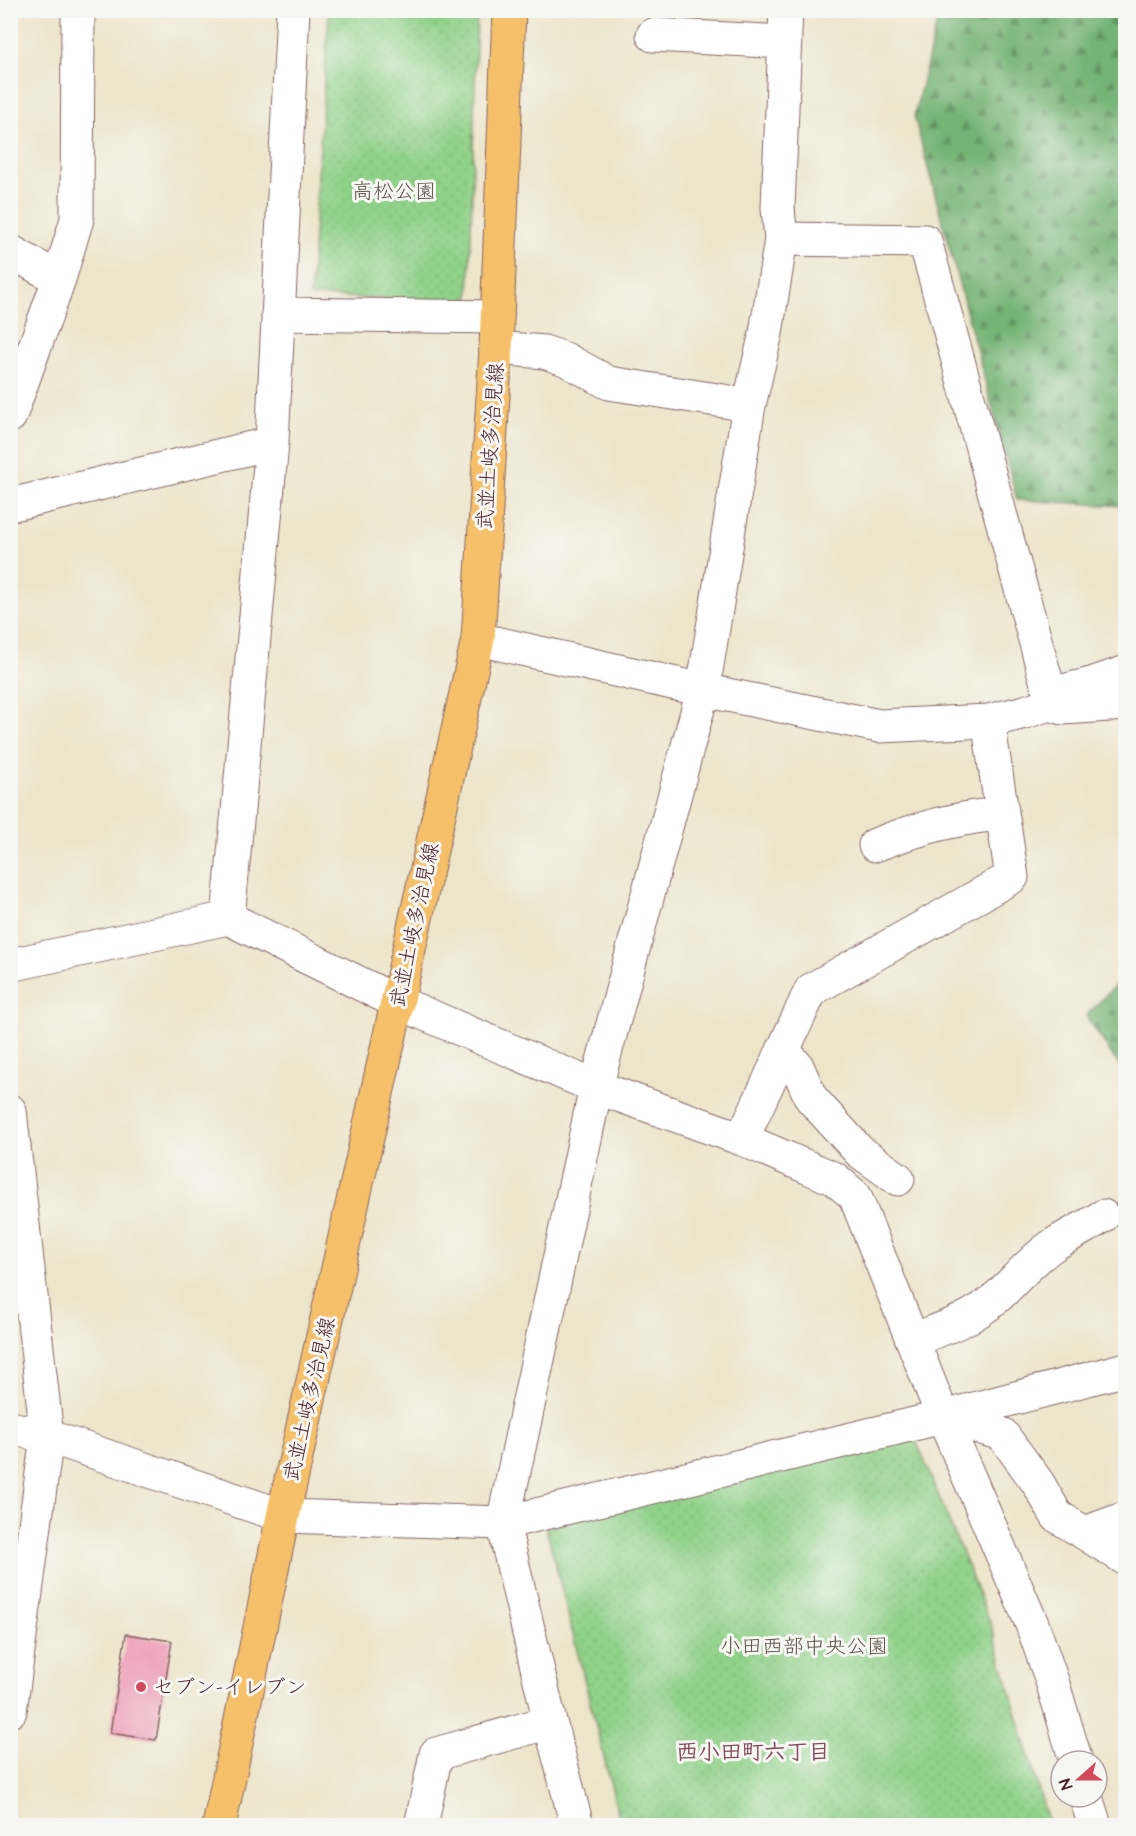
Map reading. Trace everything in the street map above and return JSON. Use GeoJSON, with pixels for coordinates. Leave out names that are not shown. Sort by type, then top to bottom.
{"type":"FeatureCollection","features":[{"type":"Feature","properties":{"kind":"main road","name":"武並土岐多治見線"},"geometry":{"type":"LineString","coordinates":[[219,1826],[283,1516],[478,639],[496,332],[509,10]]}},
{"type":"Feature","properties":{"kind":"street"},"geometry":{"type":"LineString","coordinates":[[10,416],[59,279],[77,219],[78,10]]}},
{"type":"Feature","properties":{"kind":"street"},"geometry":{"type":"LineString","coordinates":[[228,918],[272,443],[293,10]]}},
{"type":"Feature","properties":{"kind":"street"},"geometry":{"type":"LineString","coordinates":[[577,1826],[503,1523],[596,1087],[703,690],[749,405],[766,333],[781,239],[778,208],[786,26],[653,35]]}},
{"type":"Feature","properties":{"kind":"street"},"geometry":{"type":"LineString","coordinates":[[781,239],[925,242],[1050,699],[1063,708],[1125,704]]}},
{"type":"Feature","properties":{"kind":"street"},"geometry":{"type":"LineString","coordinates":[[10,250],[59,279]]}},
{"type":"Feature","properties":{"kind":"street"},"geometry":{"type":"LineString","coordinates":[[278,314],[496,332],[565,359],[609,383],[749,405]]}},
{"type":"Feature","properties":{"kind":"street"},"geometry":{"type":"LineString","coordinates":[[10,505],[272,443]]}},
{"type":"Feature","properties":{"kind":"street"},"geometry":{"type":"LineString","coordinates":[[478,639],[703,690],[879,726],[988,721],[1024,712],[1050,699],[1125,672]]}},
{"type":"Feature","properties":{"kind":"street"},"geometry":{"type":"LineString","coordinates":[[742,1139],[811,990],[1012,877],[988,721]]}},
{"type":"Feature","properties":{"kind":"street"},"geometry":{"type":"LineString","coordinates":[[875,845],[903,834],[956,819],[1002,814]]}},
{"type":"Feature","properties":{"kind":"street"},"geometry":{"type":"LineString","coordinates":[[10,965],[228,918],[397,1002],[596,1087],[742,1139],[835,1179],[855,1196],[944,1416],[1032,1624],[1072,1749]]}},
{"type":"Feature","properties":{"kind":"street"},"geometry":{"type":"LineString","coordinates":[[783,1050],[797,1066],[811,1098],[859,1151],[898,1179]]}},
{"type":"Feature","properties":{"kind":"street"},"geometry":{"type":"LineString","coordinates":[[10,1111],[47,1436],[10,1711]]}},
{"type":"Feature","properties":{"kind":"street"},"geometry":{"type":"LineString","coordinates":[[913,1340],[960,1322],[976,1313],[994,1300],[1053,1245],[1103,1216]]}},
{"type":"Feature","properties":{"kind":"street"},"geometry":{"type":"LineString","coordinates":[[10,1428],[47,1436],[283,1516],[503,1523],[944,1416],[1125,1369]]}},
{"type":"Feature","properties":{"kind":"street"},"geometry":{"type":"LineString","coordinates":[[944,1416],[1002,1434],[1038,1483],[1057,1516],[1125,1559]]}},
{"type":"Feature","properties":{"kind":"street"},"geometry":{"type":"LineString","coordinates":[[1085,1533],[1125,1518]]}},
{"type":"Feature","properties":{"kind":"street"},"geometry":{"type":"LineString","coordinates":[[421,1826],[436,1754],[550,1722]]}},
{"type":"Feature","properties":{"kind":"street"},"geometry":{"type":"LineString","coordinates":[[1090,1809],[1095,1826]]}},
{"type":"Feature","properties":{"kind":"green space"},"geometry":{"type":"Polygon","coordinates":[[[940,10],[1125,11],[1125,506],[1017,500],[914,116],[940,10]]]}},
{"type":"Feature","properties":{"kind":"green space","name":"高松公園"},"geometry":{"type":"Polygon","coordinates":[[[329,11],[477,11],[469,301],[310,296],[329,11]]]}},
{"type":"Feature","properties":{"kind":"green space"},"geometry":{"type":"Polygon","coordinates":[[[1125,975],[1125,1074],[1086,1016],[1125,975]]]}},
{"type":"Feature","properties":{"kind":"green space","name":"小田西部中央公園"},"geometry":{"type":"Polygon","coordinates":[[[913,1433],[990,1622],[1049,1825],[621,1825],[546,1527],[913,1433]]]}},
{"type":"Feature","properties":{"kind":"building","name":"セブン-イレブン"},"geometry":{"type":"Polygon","coordinates":[[[126,1634],[172,1641],[156,1740],[110,1733],[126,1634]]]}},
{"type":"Feature","properties":{"kind":"place","name":"セブン-イレブン"},"geometry":{"type":"Point","coordinates":[141,1687]}},
{"type":"Feature","properties":{"kind":"district","name":"西小田町六丁目"},"geometry":{"type":"Point","coordinates":[753,1751]}}]}
